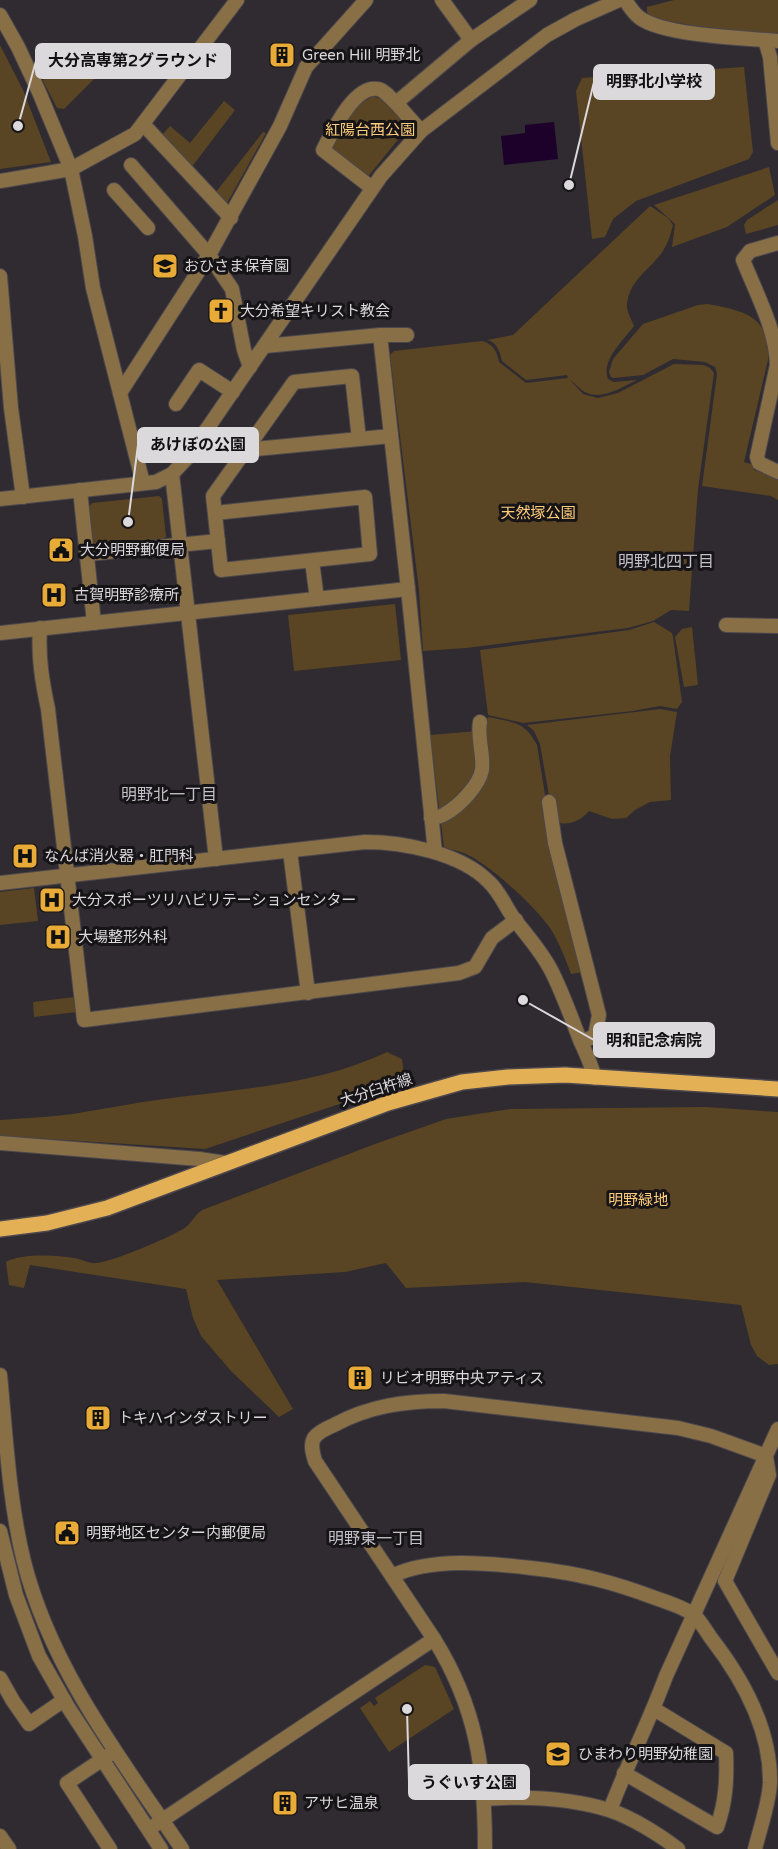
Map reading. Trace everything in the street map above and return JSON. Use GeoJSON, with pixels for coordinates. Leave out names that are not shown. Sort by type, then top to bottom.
{"type":"FeatureCollection","features":[{"type":"Feature","properties":{"kind":"main road","name":"大分臼杵線"},"geometry":{"type":"LineString","coordinates":[[0,1228],[46,1223],[84,1215],[388,1103],[462,1082],[508,1077],[565,1075],[778,1089]]}},
{"type":"Feature","properties":{"kind":"street"},"geometry":{"type":"LineString","coordinates":[[0,181],[71,169],[135,134],[237,0]]}},
{"type":"Feature","properties":{"kind":"street"},"geometry":{"type":"LineString","coordinates":[[120,393],[231,218],[280,126],[306,67],[366,0]]}},
{"type":"Feature","properties":{"kind":"street"},"geometry":{"type":"LineString","coordinates":[[442,0],[471,40]]}},
{"type":"Feature","properties":{"kind":"street"},"geometry":{"type":"LineString","coordinates":[[396,104],[510,5],[530,0]]}},
{"type":"Feature","properties":{"kind":"street"},"geometry":{"type":"LineString","coordinates":[[0,500],[156,482],[172,474],[187,458],[372,188],[421,131],[548,35],[576,19],[619,0]]}},
{"type":"Feature","properties":{"kind":"street"},"geometry":{"type":"LineString","coordinates":[[625,0],[639,18],[651,24],[680,31],[772,40],[770,57],[778,144]]}},
{"type":"Feature","properties":{"kind":"street"},"geometry":{"type":"LineString","coordinates":[[0,15],[39,92],[71,169],[93,288],[143,483]]}},
{"type":"Feature","properties":{"kind":"street"},"geometry":{"type":"LineString","coordinates":[[372,188],[323,150],[352,101],[368,90],[374,88],[381,90],[421,131]]}},
{"type":"Feature","properties":{"kind":"street"},"geometry":{"type":"LineString","coordinates":[[143,124],[231,218]]}},
{"type":"Feature","properties":{"kind":"street"},"geometry":{"type":"LineString","coordinates":[[130,165],[209,255],[232,289],[244,350],[250,367]]}},
{"type":"Feature","properties":{"kind":"street"},"geometry":{"type":"LineString","coordinates":[[114,190],[148,228]]}},
{"type":"Feature","properties":{"kind":"street"},"geometry":{"type":"LineString","coordinates":[[778,243],[750,251],[743,260],[777,352],[777,365],[757,457],[759,463],[778,472]]}},
{"type":"Feature","properties":{"kind":"street"},"geometry":{"type":"LineString","coordinates":[[0,276],[3,339],[23,497]]}},
{"type":"Feature","properties":{"kind":"street"},"geometry":{"type":"LineString","coordinates":[[265,346],[380,335],[407,335]]}},
{"type":"Feature","properties":{"kind":"street"},"geometry":{"type":"LineString","coordinates":[[380,335],[435,852]]}},
{"type":"Feature","properties":{"kind":"street"},"geometry":{"type":"LineString","coordinates":[[176,404],[199,370],[233,392]]}},
{"type":"Feature","properties":{"kind":"street"},"geometry":{"type":"LineString","coordinates":[[215,513],[365,497],[370,554],[221,570],[213,496],[294,382],[352,376],[359,439]]}},
{"type":"Feature","properties":{"kind":"street"},"geometry":{"type":"LineString","coordinates":[[245,450],[391,436]]}},
{"type":"Feature","properties":{"kind":"street"},"geometry":{"type":"LineString","coordinates":[[172,474],[216,859]]}},
{"type":"Feature","properties":{"kind":"street"},"geometry":{"type":"LineString","coordinates":[[80,490],[94,623]]}},
{"type":"Feature","properties":{"kind":"street"},"geometry":{"type":"LineString","coordinates":[[88,554],[218,541]]}},
{"type":"Feature","properties":{"kind":"street"},"geometry":{"type":"LineString","coordinates":[[312,561],[317,599]]}},
{"type":"Feature","properties":{"kind":"street"},"geometry":{"type":"LineString","coordinates":[[0,633],[408,589]]}},
{"type":"Feature","properties":{"kind":"street"},"geometry":{"type":"LineString","coordinates":[[726,624],[778,626]]}},
{"type":"Feature","properties":{"kind":"street"},"geometry":{"type":"LineString","coordinates":[[40,628],[38,650],[48,708],[84,1020],[434,977],[469,970],[480,962],[492,938],[516,920]]}},
{"type":"Feature","properties":{"kind":"street"},"geometry":{"type":"LineString","coordinates":[[431,818],[443,816],[455,807],[476,784],[482,771],[478,731],[480,722]]}},
{"type":"Feature","properties":{"kind":"street"},"geometry":{"type":"LineString","coordinates":[[549,802],[555,843],[599,1015],[595,1036],[581,1042]]}},
{"type":"Feature","properties":{"kind":"street"},"geometry":{"type":"LineString","coordinates":[[0,883],[378,842],[412,845],[435,852],[471,869],[489,882],[528,934],[552,970],[595,1078]]}},
{"type":"Feature","properties":{"kind":"street"},"geometry":{"type":"LineString","coordinates":[[290,851],[308,993]]}},
{"type":"Feature","properties":{"kind":"street"},"geometry":{"type":"LineString","coordinates":[[0,1143],[226,1163]]}},
{"type":"Feature","properties":{"kind":"street"},"geometry":{"type":"LineString","coordinates":[[0,1376],[15,1516],[29,1579],[40,1612],[65,1669],[115,1751],[182,1849]]}},
{"type":"Feature","properties":{"kind":"street"},"geometry":{"type":"LineString","coordinates":[[485,1849],[485,1799],[479,1750],[455,1677],[434,1639],[321,1471],[312,1450],[316,1436],[365,1410],[408,1402],[444,1401],[643,1422],[711,1436],[766,1456]]}},
{"type":"Feature","properties":{"kind":"street"},"geometry":{"type":"LineString","coordinates":[[610,1810],[666,1676],[778,1429]]}},
{"type":"Feature","properties":{"kind":"street"},"geometry":{"type":"LineString","coordinates":[[766,1456],[769,1475],[725,1581],[778,1673]]}},
{"type":"Feature","properties":{"kind":"street"},"geometry":{"type":"LineString","coordinates":[[0,1531],[9,1573],[32,1640],[64,1700],[162,1849]]}},
{"type":"Feature","properties":{"kind":"street"},"geometry":{"type":"LineString","coordinates":[[392,1576],[400,1572],[426,1567],[468,1563],[559,1571],[622,1585],[694,1615],[737,1673],[772,1749],[774,1783],[755,1849]]}},
{"type":"Feature","properties":{"kind":"street"},"geometry":{"type":"LineString","coordinates":[[148,1829],[434,1639]]}},
{"type":"Feature","properties":{"kind":"street"},"geometry":{"type":"LineString","coordinates":[[0,1678],[29,1724],[64,1700]]}},
{"type":"Feature","properties":{"kind":"street"},"geometry":{"type":"LineString","coordinates":[[624,1773],[717,1827],[727,1784],[726,1753],[654,1709]]}},
{"type":"Feature","properties":{"kind":"street"},"geometry":{"type":"LineString","coordinates":[[110,1849],[67,1783],[115,1751]]}},
{"type":"Feature","properties":{"kind":"street"},"geometry":{"type":"LineString","coordinates":[[485,1799],[545,1799],[610,1810],[678,1849]]}},
{"type":"Feature","properties":{"kind":"street"},"geometry":{"type":"LineString","coordinates":[[0,1836],[9,1849]]}},
{"type":"Feature","properties":{"kind":"green space"},"geometry":{"type":"Polygon","coordinates":[[[674,0],[778,0],[778,35],[695,26],[651,18],[647,12],[647,7],[674,0]]]}},
{"type":"Feature","properties":{"kind":"green space"},"geometry":{"type":"Polygon","coordinates":[[[0,45],[23,90],[51,162],[0,169],[0,45]]]}},
{"type":"Feature","properties":{"kind":"green space"},"geometry":{"type":"Polygon","coordinates":[[[81,58],[95,73],[102,67],[104,69],[64,109],[57,108],[43,81],[44,78],[81,58]]]}},
{"type":"Feature","properties":{"kind":"green space"},"geometry":{"type":"Polygon","coordinates":[[[744,67],[753,152],[749,159],[636,201],[613,219],[605,237],[592,239],[576,91],[582,78],[744,67]]]}},
{"type":"Feature","properties":{"kind":"green space","name":"紅陽台西公園"},"geometry":{"type":"Polygon","coordinates":[[[373,96],[383,100],[406,125],[405,131],[366,179],[330,148],[354,107],[373,96]]]}},
{"type":"Feature","properties":{"kind":"green space"},"geometry":{"type":"Polygon","coordinates":[[[224,101],[235,110],[191,168],[162,135],[170,126],[190,143],[224,101]]]}},
{"type":"Feature","properties":{"kind":"green space"},"geometry":{"type":"Polygon","coordinates":[[[263,132],[266,133],[226,205],[216,192],[263,132]]]}},
{"type":"Feature","properties":{"kind":"green space"},"geometry":{"type":"Polygon","coordinates":[[[769,167],[775,195],[727,227],[672,247],[675,224],[654,205],[769,167]]]}},
{"type":"Feature","properties":{"kind":"green space"},"geometry":{"type":"Polygon","coordinates":[[[778,200],[778,225],[746,234],[744,225],[747,220],[778,200]]]}},
{"type":"Feature","properties":{"kind":"green space","name":"天然塚公園"},"geometry":{"type":"Polygon","coordinates":[[[650,206],[668,218],[673,225],[663,251],[632,288],[627,307],[634,326],[614,351],[607,372],[608,379],[614,382],[637,380],[612,392],[598,395],[583,391],[570,380],[583,394],[598,398],[618,393],[674,364],[704,365],[714,373],[698,489],[689,611],[671,610],[653,621],[628,628],[466,648],[423,651],[419,590],[390,355],[394,351],[482,341],[494,348],[499,362],[526,383],[568,378],[567,375],[526,380],[502,361],[496,345],[487,340],[513,335],[650,206]]]}},
{"type":"Feature","properties":{"kind":"green space"},"geometry":{"type":"Polygon","coordinates":[[[708,304],[743,313],[760,324],[765,333],[768,360],[744,462],[754,465],[754,470],[778,477],[778,500],[771,496],[702,486],[717,374],[715,367],[705,362],[673,359],[643,375],[614,378],[609,372],[613,359],[643,324],[698,305],[708,304]]]}},
{"type":"Feature","properties":{"kind":"green space"},"geometry":{"type":"Polygon","coordinates":[[[159,496],[162,499],[166,537],[162,540],[96,547],[93,545],[89,507],[92,503],[159,496]]]}},
{"type":"Feature","properties":{"kind":"green space"},"geometry":{"type":"Polygon","coordinates":[[[395,604],[401,660],[294,671],[288,615],[395,604]]]}},
{"type":"Feature","properties":{"kind":"green space"},"geometry":{"type":"Polygon","coordinates":[[[654,622],[672,633],[682,702],[677,709],[660,706],[523,723],[488,715],[480,650],[629,630],[654,622]]]}},
{"type":"Feature","properties":{"kind":"green space"},"geometry":{"type":"Polygon","coordinates":[[[692,627],[698,685],[684,687],[675,637],[682,629],[692,627]]]}},
{"type":"Feature","properties":{"kind":"green space"},"geometry":{"type":"Polygon","coordinates":[[[660,709],[677,712],[670,756],[671,800],[650,802],[626,818],[612,819],[589,811],[581,818],[567,824],[553,819],[540,744],[534,731],[527,725],[660,709]]]}},
{"type":"Feature","properties":{"kind":"green space"},"geometry":{"type":"Polygon","coordinates":[[[489,717],[518,724],[528,731],[537,745],[553,844],[585,972],[571,974],[550,928],[511,887],[476,859],[444,847],[430,735],[478,731],[489,717]]]}},
{"type":"Feature","properties":{"kind":"green space"},"geometry":{"type":"Polygon","coordinates":[[[34,888],[38,921],[0,925],[0,892],[34,888]]]}},
{"type":"Feature","properties":{"kind":"green space"},"geometry":{"type":"Polygon","coordinates":[[[75,997],[77,1012],[34,1017],[33,1002],[75,997]]]}},
{"type":"Feature","properties":{"kind":"green space"},"geometry":{"type":"Polygon","coordinates":[[[387,1052],[402,1059],[405,1082],[205,1149],[0,1136],[0,1120],[73,1114],[278,1084],[334,1072],[387,1052]]]}},
{"type":"Feature","properties":{"kind":"green space","name":"明野緑地"},"geometry":{"type":"Polygon","coordinates":[[[706,1107],[778,1112],[778,1364],[769,1365],[757,1356],[751,1345],[741,1305],[525,1282],[406,1288],[386,1263],[345,1272],[217,1280],[293,1409],[279,1417],[231,1371],[201,1336],[193,1318],[186,1289],[30,1265],[24,1288],[9,1285],[6,1262],[13,1259],[49,1256],[74,1258],[94,1263],[105,1262],[179,1231],[202,1210],[446,1119],[510,1109],[706,1107]]]}},
{"type":"Feature","properties":{"kind":"green space"},"geometry":{"type":"Polygon","coordinates":[[[425,1665],[435,1667],[454,1709],[389,1752],[360,1708],[370,1701],[374,1706],[378,1703],[375,1698],[425,1665]]]}},
{"type":"Feature","properties":{"kind":"shaded area"},"geometry":{"type":"Polygon","coordinates":[[[554,122],[558,159],[504,165],[501,136],[525,133],[525,125],[554,122]]]}},
{"type":"Feature","properties":{"kind":"place","name":"Green Hill 明野北"},"geometry":{"type":"Point","coordinates":[282,55]}},
{"type":"Feature","properties":{"kind":"place","name":"大分高専第2グラウンド"},"geometry":{"type":"Point","coordinates":[18,126]}},
{"type":"Feature","properties":{"kind":"place","name":"明野北小学校"},"geometry":{"type":"Point","coordinates":[569,185]}},
{"type":"Feature","properties":{"kind":"place","name":"おひさま保育園"},"geometry":{"type":"Point","coordinates":[165,266]}},
{"type":"Feature","properties":{"kind":"place","name":"大分希望キリスト教会"},"geometry":{"type":"Point","coordinates":[221,311]}},
{"type":"Feature","properties":{"kind":"place","name":"あけぼの公園"},"geometry":{"type":"Point","coordinates":[128,522]}},
{"type":"Feature","properties":{"kind":"place","name":"大分明野郵便局"},"geometry":{"type":"Point","coordinates":[61,550]}},
{"type":"Feature","properties":{"kind":"place","name":"古賀明野診療所"},"geometry":{"type":"Point","coordinates":[54,595]}},
{"type":"Feature","properties":{"kind":"place","name":"なんば消火器・肛門科"},"geometry":{"type":"Point","coordinates":[25,856]}},
{"type":"Feature","properties":{"kind":"place","name":"大分スポーツリハビリテーションセンター"},"geometry":{"type":"Point","coordinates":[52,900]}},
{"type":"Feature","properties":{"kind":"place","name":"大場整形外科"},"geometry":{"type":"Point","coordinates":[58,937]}},
{"type":"Feature","properties":{"kind":"place","name":"明和記念病院"},"geometry":{"type":"Point","coordinates":[523,1000]}},
{"type":"Feature","properties":{"kind":"place","name":"リビオ明野中央アティス"},"geometry":{"type":"Point","coordinates":[360,1378]}},
{"type":"Feature","properties":{"kind":"place","name":"トキハインダストリー"},"geometry":{"type":"Point","coordinates":[98,1418]}},
{"type":"Feature","properties":{"kind":"place","name":"明野地区センター内郵便局"},"geometry":{"type":"Point","coordinates":[67,1533]}},
{"type":"Feature","properties":{"kind":"place","name":"うぐいす公園"},"geometry":{"type":"Point","coordinates":[407,1709]}},
{"type":"Feature","properties":{"kind":"place","name":"ひまわり明野幼稚園"},"geometry":{"type":"Point","coordinates":[558,1754]}},
{"type":"Feature","properties":{"kind":"place","name":"アサヒ温泉"},"geometry":{"type":"Point","coordinates":[285,1803]}},
{"type":"Feature","properties":{"kind":"district","name":"明野北四丁目"},"geometry":{"type":"Point","coordinates":[666,561]}},
{"type":"Feature","properties":{"kind":"district","name":"明野北一丁目"},"geometry":{"type":"Point","coordinates":[169,794]}},
{"type":"Feature","properties":{"kind":"district","name":"明野東一丁目"},"geometry":{"type":"Point","coordinates":[376,1538]}}]}
